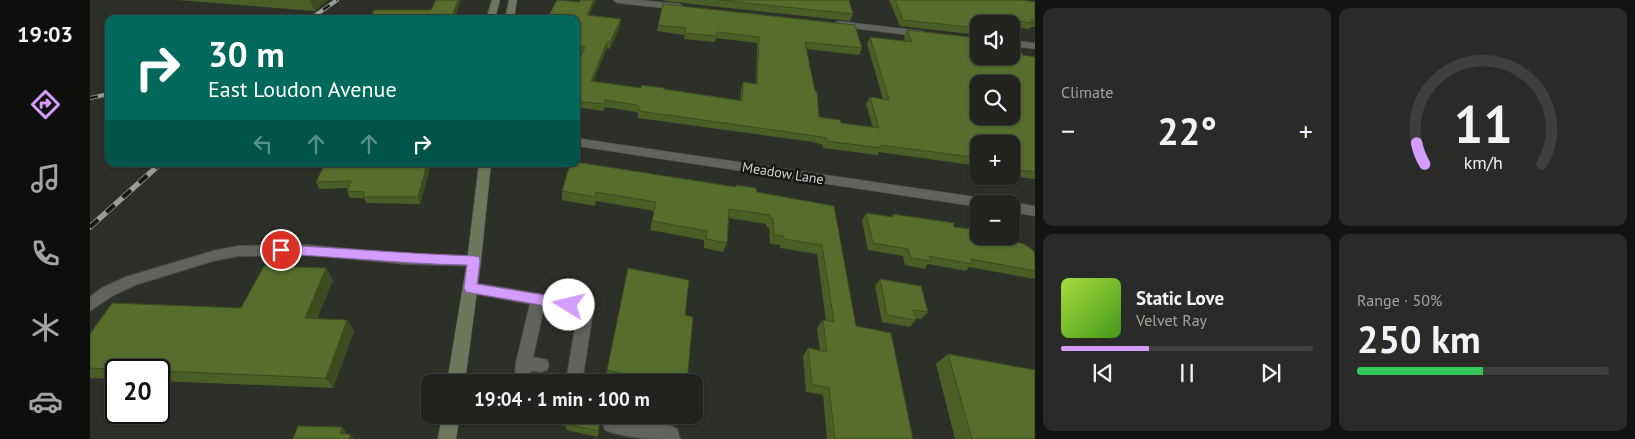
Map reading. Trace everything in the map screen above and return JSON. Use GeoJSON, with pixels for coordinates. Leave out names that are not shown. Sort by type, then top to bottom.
{"type":"FeatureCollection","features":[{"type":"Feature","properties":{"kind":"main road"},"geometry":{"type":"LineString","coordinates":[[491,15],[496,0]]}},
{"type":"Feature","properties":{"kind":"main road"},"geometry":{"type":"LineString","coordinates":[[510,15],[513,0]]}},
{"type":"Feature","properties":{"kind":"main road"},"geometry":{"type":"LineString","coordinates":[[457,374],[474,261],[485,167]]}},
{"type":"Feature","properties":{"kind":"main road"},"geometry":{"type":"LineString","coordinates":[[447,439],[450,424]]}},
{"type":"Feature","properties":{"kind":"street"},"geometry":{"type":"LineString","coordinates":[[617,0],[686,8]]}},
{"type":"Feature","properties":{"kind":"street"},"geometry":{"type":"LineString","coordinates":[[832,24],[930,34]]}},
{"type":"Feature","properties":{"kind":"street"},"geometry":{"type":"LineString","coordinates":[[1020,44],[1035,46]]}},
{"type":"Feature","properties":{"kind":"street","name":"Meadow Lane"},"geometry":{"type":"LineString","coordinates":[[580,143],[970,201]]}},
{"type":"Feature","properties":{"kind":"street"},"geometry":{"type":"LineString","coordinates":[[1020,208],[1035,210]]}},
{"type":"Feature","properties":{"kind":"lane"},"geometry":{"type":"LineString","coordinates":[[90,305],[107,292],[132,281],[213,256],[238,251],[306,250],[406,259],[474,261]]}},
{"type":"Feature","properties":{"kind":"lane"},"geometry":{"type":"LineString","coordinates":[[470,288],[569,305],[584,312],[586,318],[574,372]]}},
{"type":"Feature","properties":{"kind":"lane"},"geometry":{"type":"LineString","coordinates":[[523,374],[538,299]]}},
{"type":"Feature","properties":{"kind":"lane"},"geometry":{"type":"LineString","coordinates":[[524,363],[542,365]]}},
{"type":"Feature","properties":{"kind":"lane"},"geometry":{"type":"LineString","coordinates":[[621,424],[671,435],[671,439]]}},
{"type":"Feature","properties":{"kind":"building"},"geometry":{"type":"Polygon","coordinates":[[[436,0],[458,0],[452,15],[371,15],[374,10],[431,10],[436,0]]]}},
{"type":"Feature","properties":{"kind":"building"},"geometry":{"type":"Polygon","coordinates":[[[557,0],[580,2],[580,0],[594,0],[587,15],[621,19],[610,42],[607,42],[591,81],[641,88],[641,85],[664,88],[742,101],[743,82],[757,84],[759,37],[717,32],[716,36],[685,33],[686,28],[658,25],[663,4],[855,25],[862,48],[805,42],[815,91],[817,92],[819,117],[840,120],[841,123],[879,128],[870,97],[889,100],[870,37],[912,42],[907,30],[970,37],[970,65],[1020,65],[1020,51],[1023,55],[1035,57],[1035,172],[1020,170],[1020,135],[970,135],[970,157],[881,145],[882,148],[827,141],[826,138],[816,136],[639,111],[637,105],[605,100],[604,104],[580,101],[580,58],[585,47],[580,46],[580,15],[549,15],[557,0]]]}},
{"type":"Feature","properties":{"kind":"building"},"geometry":{"type":"Polygon","coordinates":[[[718,0],[849,0],[853,14],[718,0]]]}},
{"type":"Feature","properties":{"kind":"building"},"geometry":{"type":"Polygon","coordinates":[[[895,0],[1020,0],[1035,2],[1035,20],[1031,20],[1033,23],[1020,22],[1020,15],[970,15],[970,27],[903,20],[895,0]]]}},
{"type":"Feature","properties":{"kind":"building"},"geometry":{"type":"Polygon","coordinates":[[[580,163],[736,187],[736,185],[756,188],[757,192],[834,206],[856,326],[891,333],[913,439],[835,439],[829,388],[812,384],[808,348],[827,352],[823,320],[834,322],[822,245],[784,239],[784,236],[774,235],[773,218],[770,218],[770,215],[729,209],[727,243],[706,239],[707,231],[652,221],[656,202],[596,192],[595,197],[562,191],[569,167],[580,167],[580,163]]]}},
{"type":"Feature","properties":{"kind":"building"},"geometry":{"type":"Polygon","coordinates":[[[324,167],[426,167],[418,197],[363,197],[365,192],[347,191],[351,181],[316,182],[324,167]]]}},
{"type":"Feature","properties":{"kind":"building"},"geometry":{"type":"Polygon","coordinates":[[[866,213],[893,217],[893,214],[954,223],[954,227],[970,229],[970,245],[1024,244],[1033,250],[1035,254],[1035,271],[971,259],[972,264],[929,256],[931,261],[911,258],[908,249],[873,243],[866,213]]]}},
{"type":"Feature","properties":{"kind":"building"},"geometry":{"type":"Polygon","coordinates":[[[264,266],[326,268],[305,318],[347,320],[326,378],[170,371],[170,359],[105,359],[105,369],[90,368],[90,334],[112,303],[241,308],[264,266]]]}},
{"type":"Feature","properties":{"kind":"building"},"geometry":{"type":"Polygon","coordinates":[[[628,268],[689,280],[685,315],[693,317],[688,374],[624,374],[607,370],[628,268]]]}},
{"type":"Feature","properties":{"kind":"building"},"geometry":{"type":"Polygon","coordinates":[[[880,279],[921,286],[928,312],[913,310],[916,320],[887,315],[880,279]]]}},
{"type":"Feature","properties":{"kind":"building"},"geometry":{"type":"Polygon","coordinates":[[[948,354],[1035,370],[1035,439],[972,439],[948,354]]]}},
{"type":"Feature","properties":{"kind":"building"},"geometry":{"type":"Polygon","coordinates":[[[566,424],[599,424],[598,431],[566,424]]]}},
{"type":"Feature","properties":{"kind":"building"},"geometry":{"type":"Polygon","coordinates":[[[298,426],[342,427],[340,434],[350,434],[349,439],[293,439],[298,426]]]}},
{"type":"Feature","properties":{"kind":"railway"},"geometry":{"type":"LineString","coordinates":[[316,15],[337,0]]}},
{"type":"Feature","properties":{"kind":"railway"},"geometry":{"type":"LineString","coordinates":[[90,98],[105,95]]}},
{"type":"Feature","properties":{"kind":"railway"},"geometry":{"type":"LineString","coordinates":[[90,227],[157,167]]}},
{"type":"Feature","properties":{"kind":"route"},"geometry":{"type":"LineString","coordinates":[[281,250],[341,252],[406,259],[474,261],[470,288],[569,305]]}}]}
